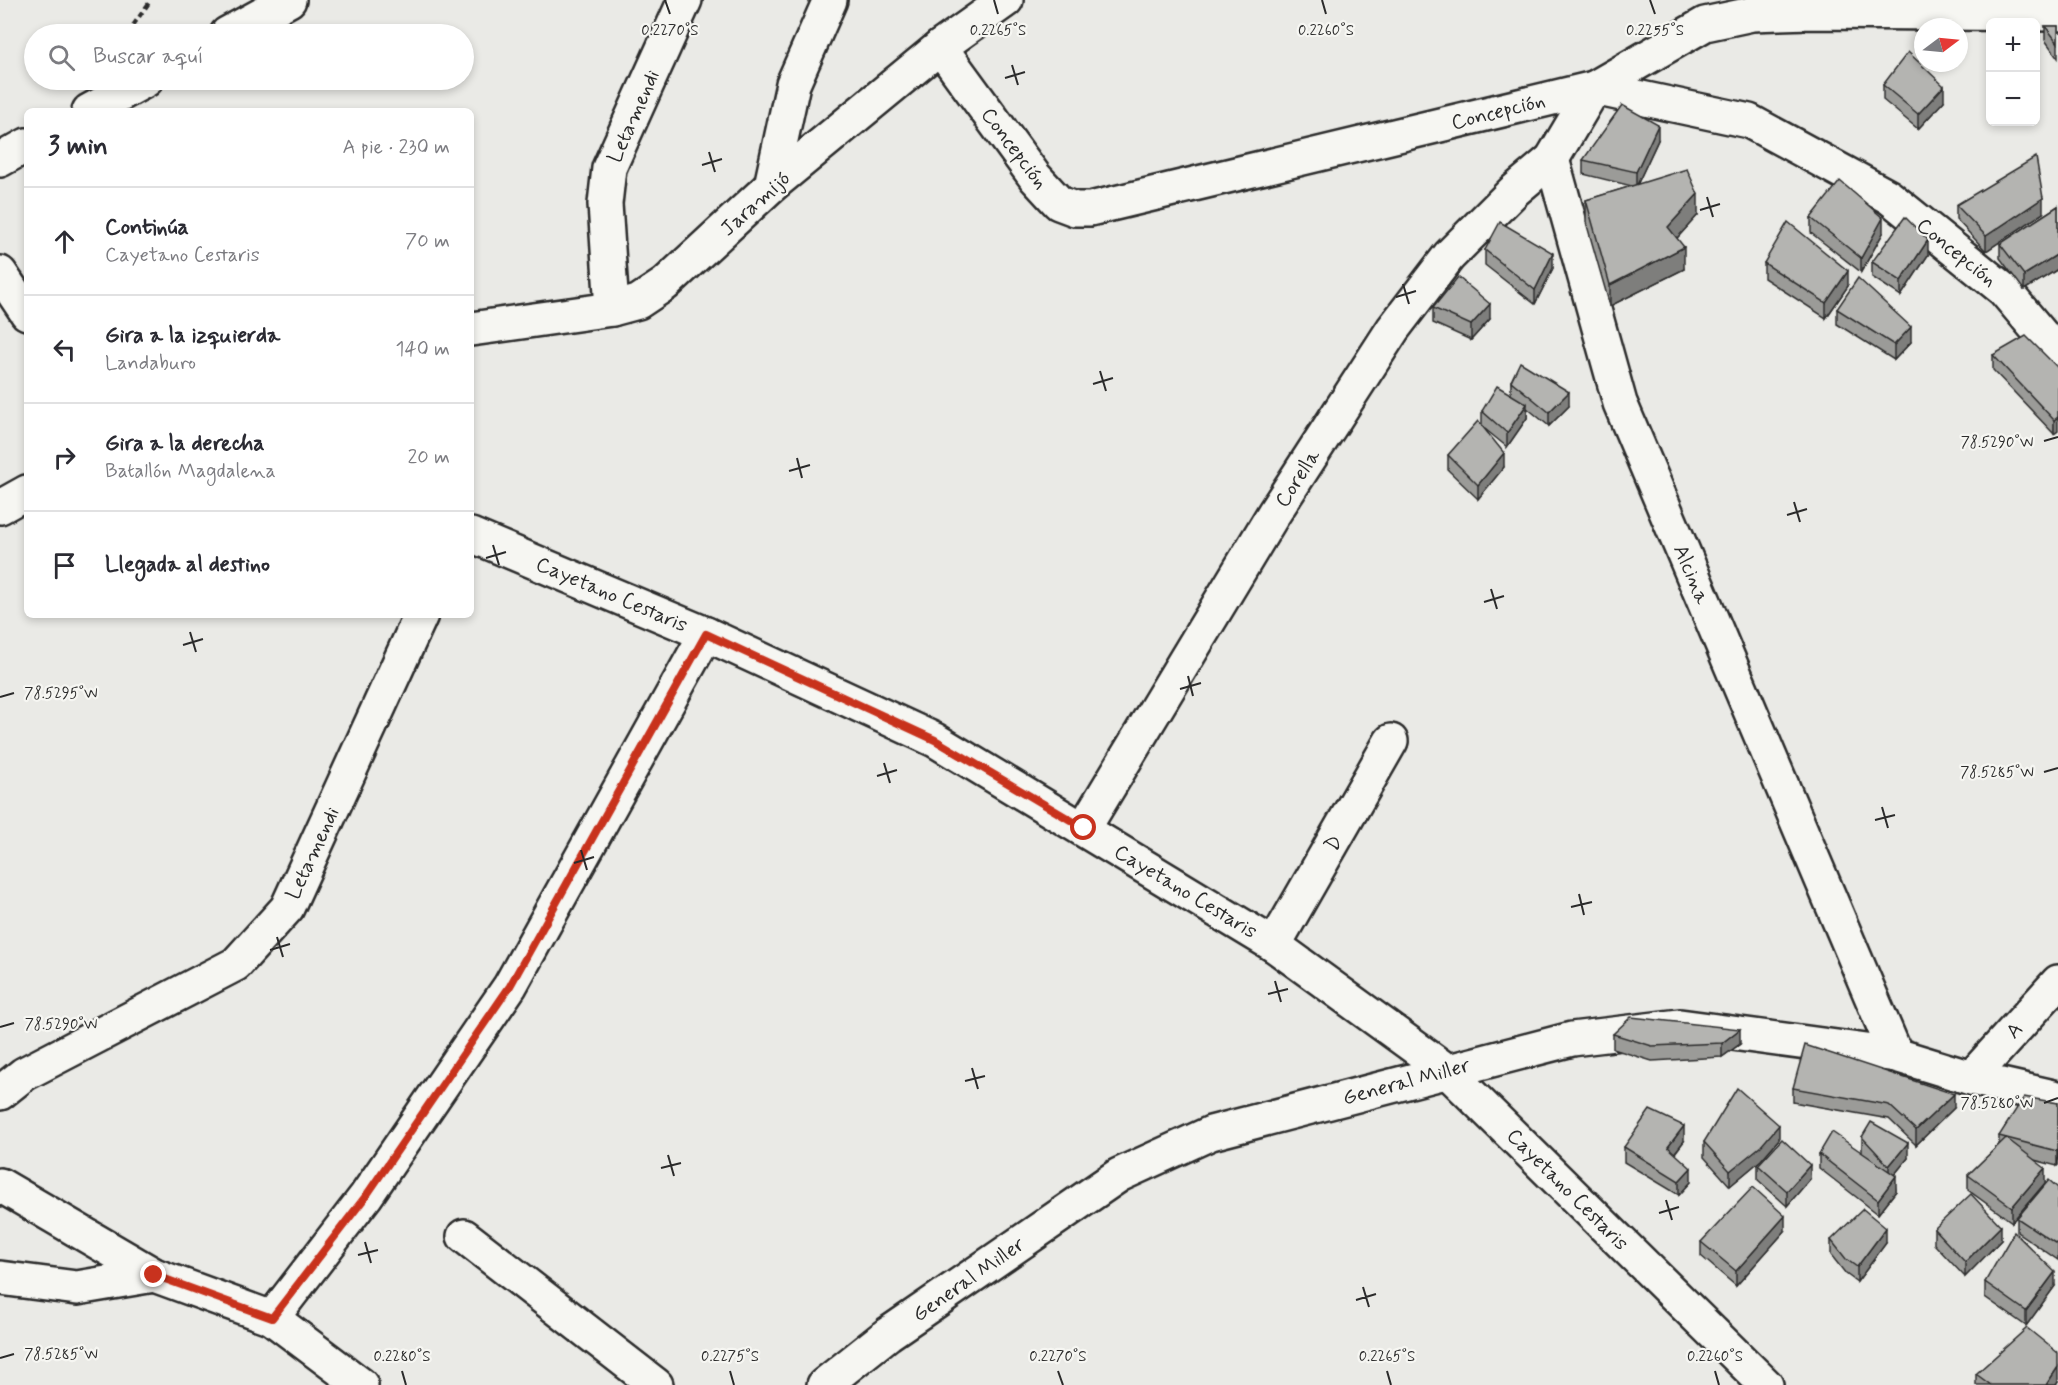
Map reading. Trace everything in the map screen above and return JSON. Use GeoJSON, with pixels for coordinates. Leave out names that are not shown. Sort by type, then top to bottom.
{"type":"FeatureCollection","features":[{"type":"Feature","properties":{"kind":"street"},"geometry":{"type":"LineString","coordinates":[[244,24],[288,0]]}},
{"type":"Feature","properties":{"kind":"street","name":"Letamendi"},"geometry":{"type":"LineString","coordinates":[[612,309],[605,204],[609,168],[685,0]]}},
{"type":"Feature","properties":{"kind":"street"},"geometry":{"type":"LineString","coordinates":[[771,186],[793,84],[830,0]]}},
{"type":"Feature","properties":{"kind":"street","name":"Jaramijó"},"geometry":{"type":"LineString","coordinates":[[474,328],[612,309],[638,302],[665,284],[771,186],[940,46],[1006,0]]}},
{"type":"Feature","properties":{"kind":"street"},"geometry":{"type":"LineString","coordinates":[[1552,159],[1594,88],[1705,24],[1752,14],[2058,14]]}},
{"type":"Feature","properties":{"kind":"street","name":"Concepción"},"geometry":{"type":"LineString","coordinates":[[940,46],[1035,177],[1059,203],[1075,209],[1090,209],[1594,88],[1749,121],[1889,197],[2004,290],[2058,354]]}},
{"type":"Feature","properties":{"kind":"street"},"geometry":{"type":"LineString","coordinates":[[95,108],[128,90]]}},
{"type":"Feature","properties":{"kind":"street"},"geometry":{"type":"LineString","coordinates":[[0,160],[24,147]]}},
{"type":"Feature","properties":{"kind":"street","name":"Corella"},"geometry":{"type":"LineString","coordinates":[[1084,828],[1274,513],[1393,329],[1449,256],[1514,191],[1552,159]]}},
{"type":"Feature","properties":{"kind":"street","name":"Alcina"},"geometry":{"type":"LineString","coordinates":[[1552,159],[1620,403],[1896,1055]]}},
{"type":"Feature","properties":{"kind":"street"},"geometry":{"type":"LineString","coordinates":[[0,273],[24,309]]}},
{"type":"Feature","properties":{"kind":"street"},"geometry":{"type":"LineString","coordinates":[[0,507],[24,494]]}},
{"type":"Feature","properties":{"kind":"street","name":"Cayetano Cestaris"},"geometry":{"type":"LineString","coordinates":[[474,536],[706,634],[935,740],[1274,945],[1446,1070],[1766,1385]]}},
{"type":"Feature","properties":{"kind":"street","name":"Letamendi"},"geometry":{"type":"LineString","coordinates":[[0,1093],[24,1074],[236,964],[287,908],[420,618]]}},
{"type":"Feature","properties":{"kind":"street"},"geometry":{"type":"LineString","coordinates":[[272,1318],[366,1196],[510,986],[706,634]]}},
{"type":"Feature","properties":{"kind":"street","name":"D"},"geometry":{"type":"LineString","coordinates":[[1274,945],[1391,741]]}},
{"type":"Feature","properties":{"kind":"street","name":"A"},"geometry":{"type":"LineString","coordinates":[[1971,1078],[2058,982]]}},
{"type":"Feature","properties":{"kind":"street","name":"General Miller"},"geometry":{"type":"LineString","coordinates":[[824,1385],[888,1334],[1119,1175],[1211,1133],[1572,1039],[1680,1026],[1896,1055],[1971,1078],[2058,1098]]}},
{"type":"Feature","properties":{"kind":"street"},"geometry":{"type":"LineString","coordinates":[[0,1185],[154,1275],[272,1318],[361,1385]]}},
{"type":"Feature","properties":{"kind":"street"},"geometry":{"type":"LineString","coordinates":[[464,1236],[656,1385]]}},
{"type":"Feature","properties":{"kind":"street"},"geometry":{"type":"LineString","coordinates":[[0,1278],[77,1288],[154,1275]]}},
{"type":"Feature","properties":{"kind":"path"},"geometry":{"type":"LineString","coordinates":[[134,24],[151,0]]}},
{"type":"Feature","properties":{"kind":"building"},"geometry":{"type":"Polygon","coordinates":[[[2045,26],[2058,26],[2058,43],[2045,26]]]}},
{"type":"Feature","properties":{"kind":"building"},"geometry":{"type":"Polygon","coordinates":[[[1908,52],[1914,58],[1914,72],[1929,72],[1944,86],[1918,114],[1883,85],[1908,52]]]}},
{"type":"Feature","properties":{"kind":"building"},"geometry":{"type":"Polygon","coordinates":[[[1622,105],[1658,125],[1636,172],[1583,160],[1622,105]]]}},
{"type":"Feature","properties":{"kind":"building"},"geometry":{"type":"Polygon","coordinates":[[[2036,157],[2043,198],[1986,236],[1956,205],[2036,157]]]}},
{"type":"Feature","properties":{"kind":"building"},"geometry":{"type":"Polygon","coordinates":[[[1687,169],[1698,194],[1668,227],[1684,247],[1610,285],[1586,200],[1687,169]]]}},
{"type":"Feature","properties":{"kind":"building"},"geometry":{"type":"Polygon","coordinates":[[[1840,181],[1883,218],[1861,258],[1811,218],[1840,181]]]}},
{"type":"Feature","properties":{"kind":"building"},"geometry":{"type":"Polygon","coordinates":[[[2058,206],[2058,254],[2024,275],[2000,244],[2058,206]]]}},
{"type":"Feature","properties":{"kind":"building"},"geometry":{"type":"Polygon","coordinates":[[[1905,217],[1928,240],[1901,281],[1872,262],[1905,217]]]}},
{"type":"Feature","properties":{"kind":"building"},"geometry":{"type":"Polygon","coordinates":[[[1500,222],[1553,253],[1535,290],[1485,250],[1500,222]]]}},
{"type":"Feature","properties":{"kind":"building"},"geometry":{"type":"Polygon","coordinates":[[[1788,222],[1848,271],[1826,303],[1764,263],[1788,222]]]}},
{"type":"Feature","properties":{"kind":"building"},"geometry":{"type":"Polygon","coordinates":[[[1458,277],[1490,304],[1471,325],[1433,308],[1458,277]]]}},
{"type":"Feature","properties":{"kind":"building"},"geometry":{"type":"Polygon","coordinates":[[[1858,278],[1911,327],[1894,345],[1837,309],[1858,278]]]}},
{"type":"Feature","properties":{"kind":"building"},"geometry":{"type":"Polygon","coordinates":[[[2026,336],[2058,368],[2058,417],[2054,420],[1993,355],[2026,336]]]}},
{"type":"Feature","properties":{"kind":"building"},"geometry":{"type":"Polygon","coordinates":[[[1520,362],[1569,392],[1549,412],[1511,381],[1520,362]]]}},
{"type":"Feature","properties":{"kind":"building"},"geometry":{"type":"Polygon","coordinates":[[[1497,386],[1527,404],[1507,433],[1482,411],[1497,386]]]}},
{"type":"Feature","properties":{"kind":"building"},"geometry":{"type":"Polygon","coordinates":[[[1478,421],[1504,453],[1478,485],[1448,455],[1478,421]]]}},
{"type":"Feature","properties":{"kind":"building"},"geometry":{"type":"Polygon","coordinates":[[[1631,1017],[1740,1029],[1722,1043],[1652,1046],[1613,1034],[1631,1017]]]}},
{"type":"Feature","properties":{"kind":"building"},"geometry":{"type":"Polygon","coordinates":[[[1805,1045],[1954,1094],[1916,1130],[1889,1105],[1793,1088],[1805,1045]]]}},
{"type":"Feature","properties":{"kind":"building"},"geometry":{"type":"Polygon","coordinates":[[[1737,1088],[1779,1125],[1761,1146],[1730,1171],[1704,1142],[1737,1088]]]}},
{"type":"Feature","properties":{"kind":"building"},"geometry":{"type":"Polygon","coordinates":[[[2024,1097],[2058,1103],[2057,1151],[1999,1136],[2024,1097]]]}},
{"type":"Feature","properties":{"kind":"building"},"geometry":{"type":"Polygon","coordinates":[[[1650,1110],[1684,1126],[1668,1147],[1691,1168],[1679,1181],[1624,1147],[1650,1110]]]}},
{"type":"Feature","properties":{"kind":"building"},"geometry":{"type":"Polygon","coordinates":[[[1871,1122],[1908,1143],[1889,1166],[1862,1137],[1871,1122]]]}},
{"type":"Feature","properties":{"kind":"building"},"geometry":{"type":"Polygon","coordinates":[[[1832,1132],[1896,1176],[1878,1200],[1819,1154],[1832,1132]]]}},
{"type":"Feature","properties":{"kind":"building"},"geometry":{"type":"Polygon","coordinates":[[[2006,1138],[2045,1168],[2012,1207],[1968,1175],[2006,1138]]]}},
{"type":"Feature","properties":{"kind":"building"},"geometry":{"type":"Polygon","coordinates":[[[1782,1139],[1810,1165],[1787,1191],[1758,1165],[1782,1139]]]}},
{"type":"Feature","properties":{"kind":"building"},"geometry":{"type":"Polygon","coordinates":[[[2049,1180],[2058,1188],[2058,1245],[2017,1218],[2049,1180]]]}},
{"type":"Feature","properties":{"kind":"building"},"geometry":{"type":"Polygon","coordinates":[[[1753,1187],[1785,1216],[1736,1271],[1701,1242],[1753,1187]]]}},
{"type":"Feature","properties":{"kind":"building"},"geometry":{"type":"Polygon","coordinates":[[[1971,1194],[2001,1226],[1965,1262],[1934,1229],[1971,1194]]]}},
{"type":"Feature","properties":{"kind":"building"},"geometry":{"type":"Polygon","coordinates":[[[1863,1209],[1886,1228],[1857,1267],[1846,1259],[1831,1240],[1863,1209]]]}},
{"type":"Feature","properties":{"kind":"building"},"geometry":{"type":"Polygon","coordinates":[[[2014,1232],[2055,1272],[2026,1311],[1985,1282],[2014,1232]]]}},
{"type":"Feature","properties":{"kind":"building"},"geometry":{"type":"Polygon","coordinates":[[[2027,1328],[2058,1353],[2058,1367],[2046,1385],[1991,1385],[1976,1374],[2027,1328]]]}},
{"type":"Feature","properties":{"kind":"route"},"geometry":{"type":"LineString","coordinates":[[154,1275],[272,1318],[366,1196],[510,986],[706,634],[935,740],[1084,828]]}}]}
